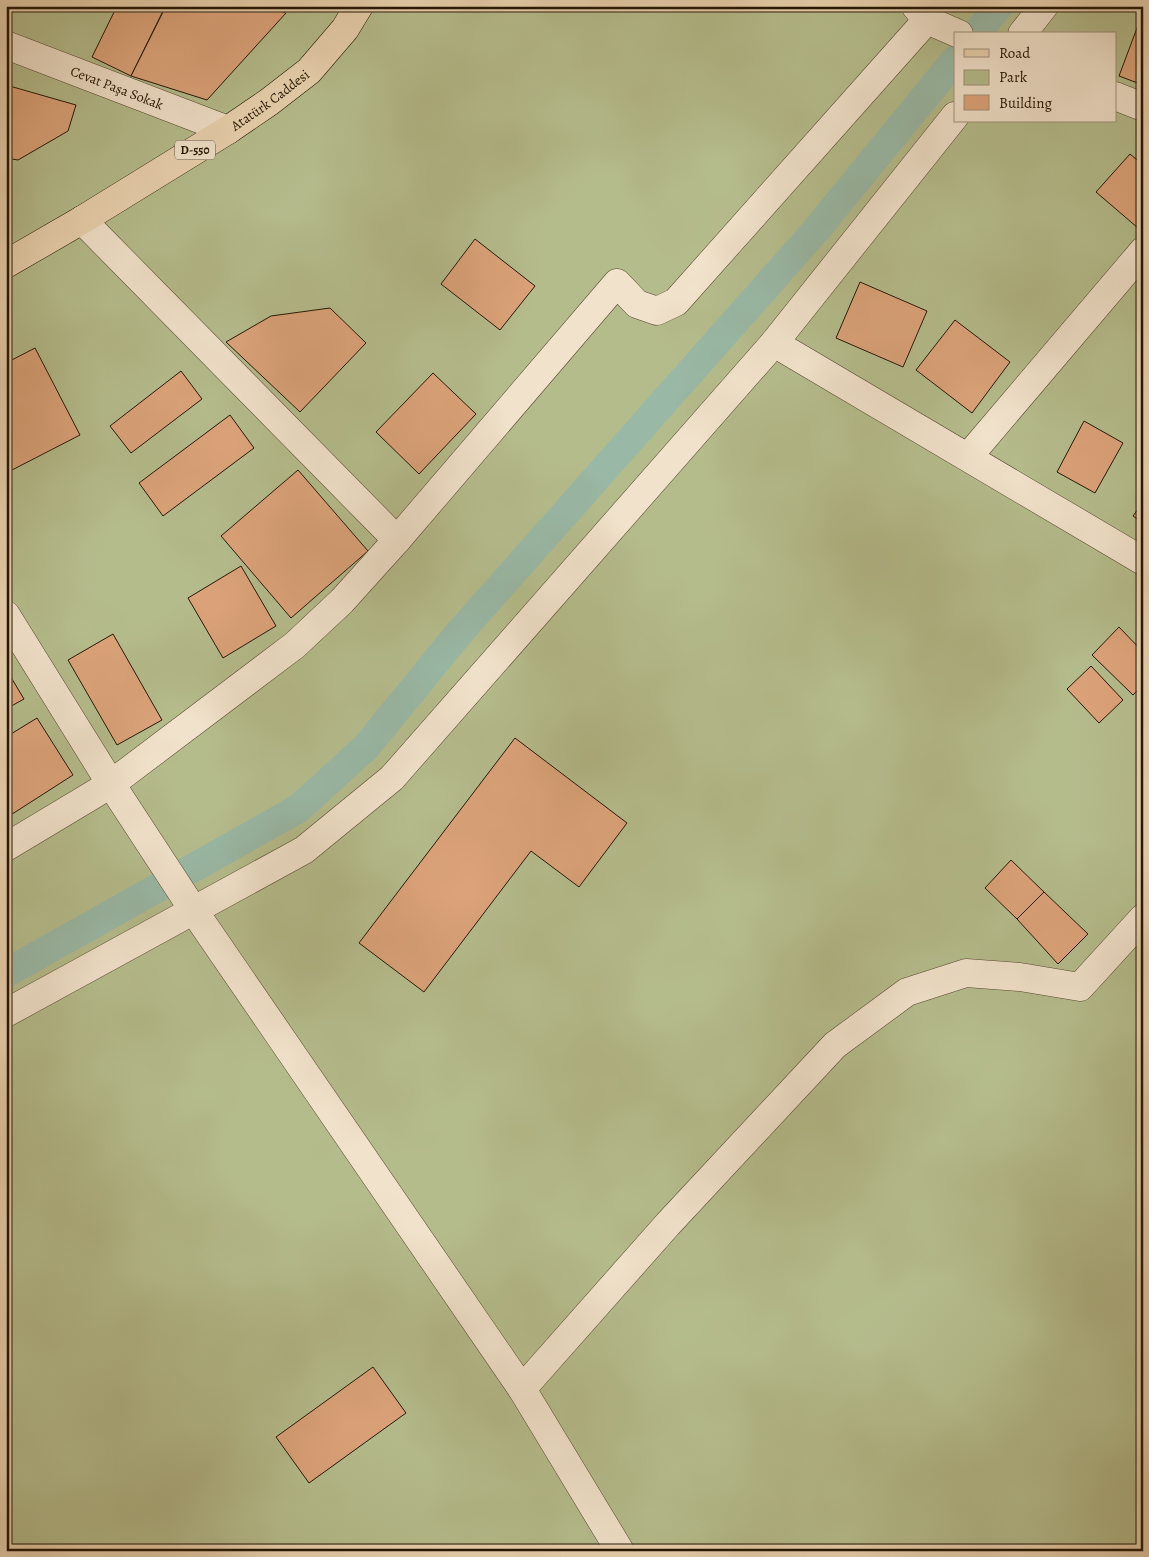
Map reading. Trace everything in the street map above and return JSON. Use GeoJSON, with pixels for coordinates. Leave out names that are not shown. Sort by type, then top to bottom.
{"type":"FeatureCollection","features":[{"type":"Feature","properties":{"kind":"main road","name":"Atatürk Caddesi"},"geometry":{"type":"LineString","coordinates":[[6,264],[82,220],[228,130],[269,102],[309,71],[345,29],[359,6]]}},
{"type":"Feature","properties":{"kind":"street"},"geometry":{"type":"LineString","coordinates":[[1024,32],[1044,6]]}},
{"type":"Feature","properties":{"kind":"street"},"geometry":{"type":"LineString","coordinates":[[6,847],[111,784],[295,645],[342,601],[397,540],[617,283],[637,304],[657,311],[676,302],[921,13],[955,32]]}},
{"type":"Feature","properties":{"kind":"street","name":"Cevat Paşa Sokak"},"geometry":{"type":"LineString","coordinates":[[6,45],[228,130]]}},
{"type":"Feature","properties":{"kind":"street"},"geometry":{"type":"LineString","coordinates":[[1116,96],[1143,107]]}},
{"type":"Feature","properties":{"kind":"street"},"geometry":{"type":"LineString","coordinates":[[6,1013],[304,850],[392,778],[774,342],[954,117]]}},
{"type":"Feature","properties":{"kind":"street"},"geometry":{"type":"LineString","coordinates":[[82,220],[397,540]]}},
{"type":"Feature","properties":{"kind":"street"},"geometry":{"type":"LineString","coordinates":[[968,457],[1143,251]]}},
{"type":"Feature","properties":{"kind":"street"},"geometry":{"type":"LineString","coordinates":[[774,342],[1143,561]]}},
{"type":"Feature","properties":{"kind":"street"},"geometry":{"type":"LineString","coordinates":[[6,615],[111,784],[194,911],[522,1389],[620,1551]]}},
{"type":"Feature","properties":{"kind":"street"},"geometry":{"type":"LineString","coordinates":[[522,1389],[668,1224],[835,1045],[907,992],[966,973],[1020,977],[1080,987],[1143,918]]}},
{"type":"Feature","properties":{"kind":"green space"},"geometry":{"type":"Polygon","coordinates":[[[6,6],[1143,6],[1143,1551],[6,1551],[6,6]]]}},
{"type":"Feature","properties":{"kind":"building"},"geometry":{"type":"Polygon","coordinates":[[[117,6],[159,6],[164,9],[131,76],[92,57],[117,6]]]}},
{"type":"Feature","properties":{"kind":"building"},"geometry":{"type":"Polygon","coordinates":[[[166,6],[261,6],[286,13],[207,100],[131,76],[166,6]]]}},
{"type":"Feature","properties":{"kind":"building"},"geometry":{"type":"Polygon","coordinates":[[[1143,12],[1143,85],[1119,76],[1143,12]]]}},
{"type":"Feature","properties":{"kind":"building"},"geometry":{"type":"Polygon","coordinates":[[[6,85],[76,105],[68,131],[18,160],[6,158],[6,85]]]}},
{"type":"Feature","properties":{"kind":"building"},"geometry":{"type":"Polygon","coordinates":[[[1130,154],[1143,165],[1143,222],[1138,228],[1096,192],[1130,154]]]}},
{"type":"Feature","properties":{"kind":"building"},"geometry":{"type":"Polygon","coordinates":[[[475,239],[535,286],[500,330],[441,284],[475,239]]]}},
{"type":"Feature","properties":{"kind":"building"},"geometry":{"type":"Polygon","coordinates":[[[860,282],[927,311],[903,367],[836,338],[860,282]]]}},
{"type":"Feature","properties":{"kind":"building"},"geometry":{"type":"Polygon","coordinates":[[[330,308],[366,343],[300,412],[226,342],[271,316],[330,308]]]}},
{"type":"Feature","properties":{"kind":"building"},"geometry":{"type":"Polygon","coordinates":[[[955,320],[1010,362],[972,413],[916,370],[955,320]]]}},
{"type":"Feature","properties":{"kind":"building"},"geometry":{"type":"Polygon","coordinates":[[[35,348],[80,435],[12,470],[6,459],[6,363],[35,348]]]}},
{"type":"Feature","properties":{"kind":"building"},"geometry":{"type":"Polygon","coordinates":[[[181,371],[202,399],[131,453],[110,426],[181,371]]]}},
{"type":"Feature","properties":{"kind":"building"},"geometry":{"type":"Polygon","coordinates":[[[433,373],[476,414],[419,474],[376,432],[433,373]]]}},
{"type":"Feature","properties":{"kind":"building"},"geometry":{"type":"Polygon","coordinates":[[[230,415],[254,448],[163,516],[139,483],[230,415]]]}},
{"type":"Feature","properties":{"kind":"building"},"geometry":{"type":"Polygon","coordinates":[[[1084,421],[1123,443],[1095,493],[1057,472],[1084,421]]]}},
{"type":"Feature","properties":{"kind":"building"},"geometry":{"type":"Polygon","coordinates":[[[298,470],[368,551],[291,618],[221,536],[298,470]]]}},
{"type":"Feature","properties":{"kind":"building"},"geometry":{"type":"Polygon","coordinates":[[[1143,502],[1143,523],[1133,516],[1143,502]]]}},
{"type":"Feature","properties":{"kind":"building"},"geometry":{"type":"Polygon","coordinates":[[[241,566],[276,626],[223,658],[188,598],[241,566]]]}},
{"type":"Feature","properties":{"kind":"building"},"geometry":{"type":"Polygon","coordinates":[[[1119,627],[1143,652],[1143,685],[1133,695],[1092,655],[1119,627]]]}},
{"type":"Feature","properties":{"kind":"building"},"geometry":{"type":"Polygon","coordinates":[[[113,634],[162,720],[117,745],[68,660],[113,634]]]}},
{"type":"Feature","properties":{"kind":"building"},"geometry":{"type":"Polygon","coordinates":[[[1091,666],[1123,700],[1099,723],[1067,689],[1091,666]]]}},
{"type":"Feature","properties":{"kind":"building"},"geometry":{"type":"Polygon","coordinates":[[[6,669],[24,699],[6,709],[6,669]]]}},
{"type":"Feature","properties":{"kind":"building"},"geometry":{"type":"Polygon","coordinates":[[[37,718],[73,775],[6,818],[6,737],[37,718]]]}},
{"type":"Feature","properties":{"kind":"building"},"geometry":{"type":"Polygon","coordinates":[[[515,738],[627,823],[579,887],[531,851],[424,992],[359,943],[515,738]]]}},
{"type":"Feature","properties":{"kind":"building"},"geometry":{"type":"Polygon","coordinates":[[[1011,860],[1044,892],[1017,919],[985,888],[1011,860]]]}},
{"type":"Feature","properties":{"kind":"building"},"geometry":{"type":"Polygon","coordinates":[[[1044,892],[1088,934],[1058,964],[1017,919],[1044,892]]]}},
{"type":"Feature","properties":{"kind":"building"},"geometry":{"type":"Polygon","coordinates":[[[373,1367],[406,1413],[309,1483],[276,1437],[373,1367]]]}},
{"type":"Feature","properties":{"kind":"waterway"},"geometry":{"type":"LineString","coordinates":[[978,32],[999,6]]}},
{"type":"Feature","properties":{"kind":"waterway"},"geometry":{"type":"LineString","coordinates":[[6,973],[298,809],[366,747],[460,632],[817,229],[954,61]]}}]}
